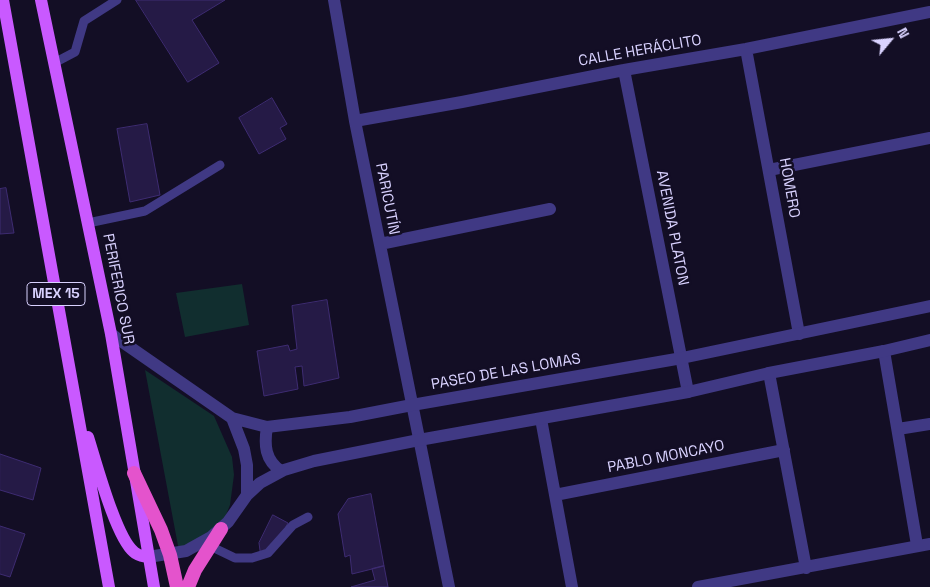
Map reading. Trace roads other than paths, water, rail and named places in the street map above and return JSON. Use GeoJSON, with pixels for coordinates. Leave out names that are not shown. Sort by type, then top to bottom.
{"type":"FeatureCollection","features":[{"type":"Feature","properties":{"kind":"highway"},"geometry":{"type":"LineString","coordinates":[[134,473],[161,530],[170,555],[177,587]]}},
{"type":"Feature","properties":{"kind":"highway"},"geometry":{"type":"LineString","coordinates":[[188,587],[195,570],[221,529]]}},
{"type":"Feature","properties":{"kind":"main road","name":"MEX 15"},"geometry":{"type":"LineString","coordinates":[[3,0],[109,587]]}},
{"type":"Feature","properties":{"kind":"main road","name":"PERIFERICO SUR"},"geometry":{"type":"LineString","coordinates":[[41,0],[111,334],[154,587]]}},
{"type":"Feature","properties":{"kind":"main road"},"geometry":{"type":"LineString","coordinates":[[72,390],[111,507],[123,537],[134,553],[148,557]]}},
{"type":"Feature","properties":{"kind":"street","name":"PARICUTÍN"},"geometry":{"type":"LineString","coordinates":[[334,0],[355,121],[449,587]]}},
{"type":"Feature","properties":{"kind":"street","name":"CALLE HERÁCLITO"},"geometry":{"type":"LineString","coordinates":[[355,121],[746,49],[930,12]]}},
{"type":"Feature","properties":{"kind":"street","name":"HOMERO"},"geometry":{"type":"LineString","coordinates":[[746,49],[799,334]]}},
{"type":"Feature","properties":{"kind":"street","name":"AVENIDA PLATON"},"geometry":{"type":"LineString","coordinates":[[624,70],[688,392]]}},
{"type":"Feature","properties":{"kind":"street"},"geometry":{"type":"LineString","coordinates":[[769,170],[930,138]]}},
{"type":"Feature","properties":{"kind":"street"},"geometry":{"type":"LineString","coordinates":[[380,244],[550,210]]}},
{"type":"Feature","properties":{"kind":"street","name":"PASEO DE LAS LOMAS"},"geometry":{"type":"LineString","coordinates":[[111,334],[232,418],[267,427],[350,418],[412,405],[682,358],[930,306]]}},
{"type":"Feature","properties":{"kind":"street"},"geometry":{"type":"LineString","coordinates":[[148,557],[186,551],[211,537],[228,522],[247,496],[260,483],[281,471],[314,460],[688,392],[769,373],[884,351],[930,340]]}},
{"type":"Feature","properties":{"kind":"street"},"geometry":{"type":"LineString","coordinates":[[698,587],[806,568],[924,544],[898,429],[884,351]]}},
{"type":"Feature","properties":{"kind":"street"},"geometry":{"type":"LineString","coordinates":[[769,373],[806,568]]}},
{"type":"Feature","properties":{"kind":"street"},"geometry":{"type":"LineString","coordinates":[[232,418],[244,449],[247,465],[247,496]]}},
{"type":"Feature","properties":{"kind":"street"},"geometry":{"type":"LineString","coordinates":[[540,419],[572,587]]}},
{"type":"Feature","properties":{"kind":"street"},"geometry":{"type":"LineString","coordinates":[[898,429],[930,424]]}},
{"type":"Feature","properties":{"kind":"street"},"geometry":{"type":"LineString","coordinates":[[267,427],[266,452],[274,466],[281,471]]}},
{"type":"Feature","properties":{"kind":"street","name":"PABLO MONCAYO"},"geometry":{"type":"LineString","coordinates":[[555,495],[784,450]]}},
{"type":"Feature","properties":{"kind":"lane"},"geometry":{"type":"LineString","coordinates":[[54,63],[75,52],[84,21],[117,0]]}},
{"type":"Feature","properties":{"kind":"lane"},"geometry":{"type":"LineString","coordinates":[[88,223],[145,211],[220,165]]}},
{"type":"Feature","properties":{"kind":"lane"},"geometry":{"type":"LineString","coordinates":[[210,546],[235,558],[252,558],[268,553],[293,525],[308,517]]}}]}
